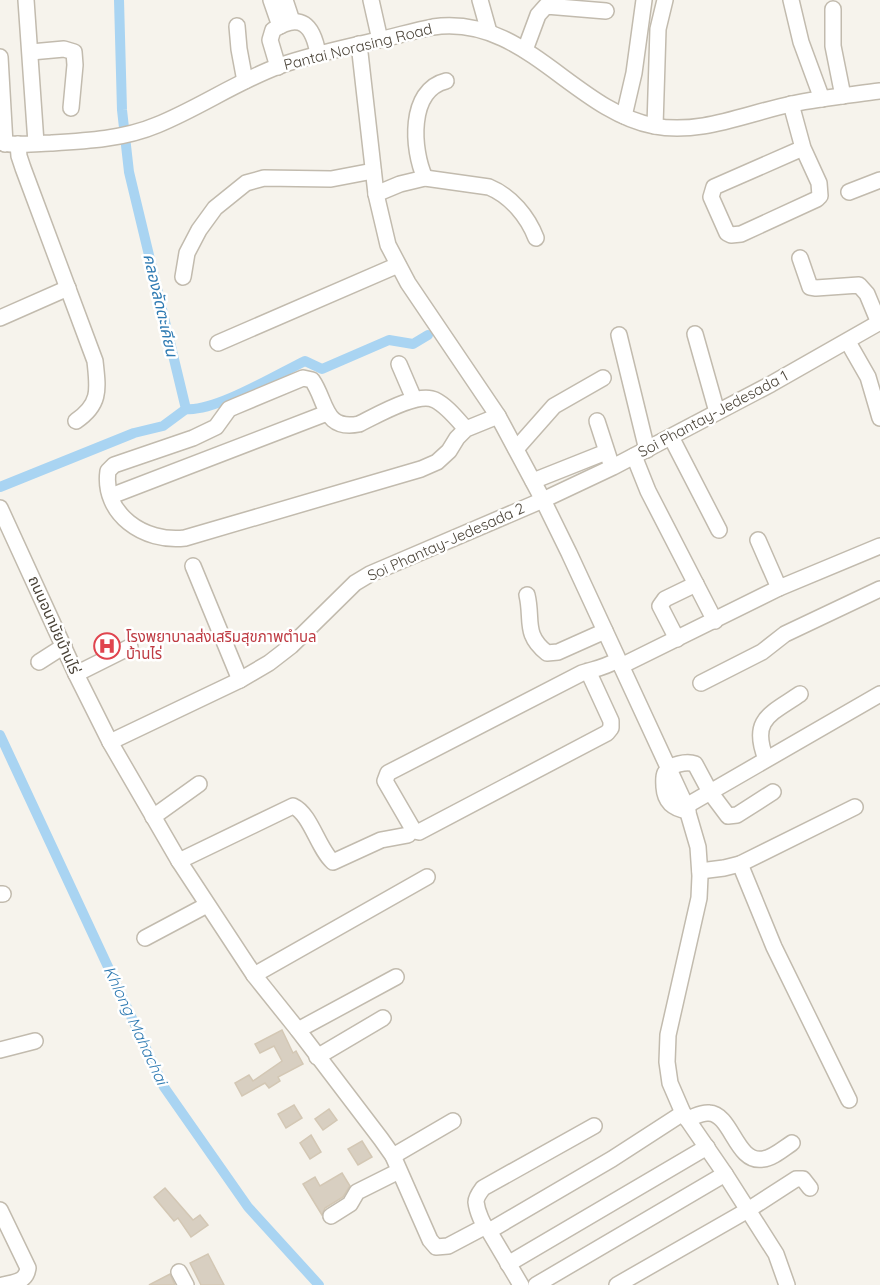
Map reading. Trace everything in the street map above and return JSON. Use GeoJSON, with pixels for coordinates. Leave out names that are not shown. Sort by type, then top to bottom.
{"type":"FeatureCollection","features":[{"type":"Feature","properties":{"kind":"street"},"geometry":{"type":"LineString","coordinates":[[26,0],[36,143]]}},
{"type":"Feature","properties":{"kind":"street"},"geometry":{"type":"LineString","coordinates":[[271,0],[286,24]]}},
{"type":"Feature","properties":{"kind":"street"},"geometry":{"type":"LineString","coordinates":[[285,0],[286,24]]}},
{"type":"Feature","properties":{"kind":"street"},"geometry":{"type":"LineString","coordinates":[[371,0],[380,40]]}},
{"type":"Feature","properties":{"kind":"street"},"geometry":{"type":"LineString","coordinates":[[480,0],[489,32]]}},
{"type":"Feature","properties":{"kind":"street"},"geometry":{"type":"LineString","coordinates":[[624,116],[634,73],[644,0]]}},
{"type":"Feature","properties":{"kind":"street"},"geometry":{"type":"LineString","coordinates":[[655,126],[658,29],[664,0]]}},
{"type":"Feature","properties":{"kind":"street"},"geometry":{"type":"LineString","coordinates":[[791,0],[801,42],[822,99]]}},
{"type":"Feature","properties":{"kind":"street"},"geometry":{"type":"LineString","coordinates":[[525,50],[538,15],[546,6],[606,10]]}},
{"type":"Feature","properties":{"kind":"street"},"geometry":{"type":"LineString","coordinates":[[833,9],[833,46],[843,96]]}},
{"type":"Feature","properties":{"kind":"street"},"geometry":{"type":"LineString","coordinates":[[278,67],[270,40],[273,30],[286,24],[305,23],[312,31],[318,54]]}},
{"type":"Feature","properties":{"kind":"street"},"geometry":{"type":"LineString","coordinates":[[237,26],[245,81]]}},
{"type":"Feature","properties":{"kind":"street","name":"Pantai Norasing Road"},"geometry":{"type":"LineString","coordinates":[[8,143],[88,141],[144,129],[168,120],[278,67],[318,54],[433,27],[451,26],[489,32],[525,50],[608,109],[655,126],[701,127],[791,104],[878,93]]}},
{"type":"Feature","properties":{"kind":"street"},"geometry":{"type":"LineString","coordinates":[[358,44],[376,194],[388,245],[398,265],[498,416],[533,481],[687,809],[698,847],[699,898],[668,1035],[667,1062],[670,1083],[685,1116],[776,1254],[787,1285]]}},
{"type":"Feature","properties":{"kind":"street"},"geometry":{"type":"LineString","coordinates":[[31,52],[64,49],[74,52],[75,65],[70,108]]}},
{"type":"Feature","properties":{"kind":"street"},"geometry":{"type":"LineString","coordinates":[[0,57],[8,143],[19,156],[95,361],[97,387],[92,408],[76,421]]}},
{"type":"Feature","properties":{"kind":"street"},"geometry":{"type":"LineString","coordinates":[[425,178],[419,166],[416,118],[418,107],[431,89],[439,82],[446,81]]}},
{"type":"Feature","properties":{"kind":"street"},"geometry":{"type":"LineString","coordinates":[[791,104],[803,148],[819,183],[820,196],[741,234],[727,233],[711,197],[714,187],[803,148]]}},
{"type":"Feature","properties":{"kind":"street"},"geometry":{"type":"LineString","coordinates":[[183,278],[187,253],[199,230],[215,208],[246,183],[264,178],[331,179],[374,171]]}},
{"type":"Feature","properties":{"kind":"street"},"geometry":{"type":"LineString","coordinates":[[376,194],[400,183],[425,178],[489,187],[498,191],[525,217],[531,224],[536,238]]}},
{"type":"Feature","properties":{"kind":"street"},"geometry":{"type":"LineString","coordinates":[[849,192],[880,180]]}},
{"type":"Feature","properties":{"kind":"street"},"geometry":{"type":"LineString","coordinates":[[800,258],[810,286],[816,288],[859,285],[867,294],[880,322]]}},
{"type":"Feature","properties":{"kind":"street"},"geometry":{"type":"LineString","coordinates":[[218,343],[398,265]]}},
{"type":"Feature","properties":{"kind":"street"},"geometry":{"type":"LineString","coordinates":[[0,318],[68,288]]}},
{"type":"Feature","properties":{"kind":"street","name":"Soi Phantay-Jedesada 1"},"geometry":{"type":"LineString","coordinates":[[543,500],[641,453],[848,342],[880,322]]}},
{"type":"Feature","properties":{"kind":"street"},"geometry":{"type":"LineString","coordinates":[[695,334],[717,412]]}},
{"type":"Feature","properties":{"kind":"street"},"geometry":{"type":"LineString","coordinates":[[619,335],[648,491],[715,621]]}},
{"type":"Feature","properties":{"kind":"street"},"geometry":{"type":"LineString","coordinates":[[848,342],[868,377],[880,418]]}},
{"type":"Feature","properties":{"kind":"street"},"geometry":{"type":"LineString","coordinates":[[399,364],[414,399]]}},
{"type":"Feature","properties":{"kind":"street"},"geometry":{"type":"LineString","coordinates":[[516,449],[554,406],[603,378]]}},
{"type":"Feature","properties":{"kind":"street"},"geometry":{"type":"LineString","coordinates":[[466,429],[436,401],[428,397],[414,399],[359,424],[350,426],[335,422],[327,413],[312,380],[297,379],[229,409],[216,427],[193,438],[114,465],[108,471],[106,484],[121,514],[132,526],[155,538],[173,540],[185,538],[421,469],[437,462],[466,429],[498,416]]}},
{"type":"Feature","properties":{"kind":"street"},"geometry":{"type":"LineString","coordinates":[[111,496],[327,413]]}},
{"type":"Feature","properties":{"kind":"street"},"geometry":{"type":"LineString","coordinates":[[597,421],[613,467]]}},
{"type":"Feature","properties":{"kind":"street"},"geometry":{"type":"LineString","coordinates":[[671,437],[719,530]]}},
{"type":"Feature","properties":{"kind":"street"},"geometry":{"type":"LineString","coordinates":[[533,481],[606,452]]}},
{"type":"Feature","properties":{"kind":"street","name":"Soi Phantay-Jedesada 2"},"geometry":{"type":"LineString","coordinates":[[110,742],[240,680],[280,654],[355,583],[370,574],[543,500]]}},
{"type":"Feature","properties":{"kind":"street","name":"ถนนอนามัยบ้านไร่"},"geometry":{"type":"LineString","coordinates":[[0,508],[76,674],[110,742],[153,817],[207,905],[254,975],[357,1106],[393,1156],[430,1240],[436,1247],[448,1246],[487,1229]]}},
{"type":"Feature","properties":{"kind":"street"},"geometry":{"type":"LineString","coordinates":[[758,540],[779,588]]}},
{"type":"Feature","properties":{"kind":"street"},"geometry":{"type":"LineString","coordinates":[[588,671],[611,721],[611,728],[607,733],[418,832],[414,831],[385,781],[388,773],[588,671],[600,670],[620,663],[677,639],[779,588],[880,546]]}},
{"type":"Feature","properties":{"kind":"street"},"geometry":{"type":"LineString","coordinates":[[193,566],[240,680]]}},
{"type":"Feature","properties":{"kind":"street"},"geometry":{"type":"LineString","coordinates":[[677,639],[662,609],[662,602],[696,584]]}},
{"type":"Feature","properties":{"kind":"street"},"geometry":{"type":"LineString","coordinates":[[700,683],[762,652],[784,634],[880,589]]}},
{"type":"Feature","properties":{"kind":"street"},"geometry":{"type":"LineString","coordinates":[[527,595],[530,633],[547,653],[558,652],[605,631]]}},
{"type":"Feature","properties":{"kind":"street"},"geometry":{"type":"LineString","coordinates":[[39,662],[64,646]]}},
{"type":"Feature","properties":{"kind":"street"},"geometry":{"type":"LineString","coordinates":[[76,674],[130,647]]}},
{"type":"Feature","properties":{"kind":"street"},"geometry":{"type":"LineString","coordinates":[[766,759],[759,740],[764,720],[800,694]]}},
{"type":"Feature","properties":{"kind":"street"},"geometry":{"type":"LineString","coordinates":[[687,809],[710,792],[880,694]]}},
{"type":"Feature","properties":{"kind":"street"},"geometry":{"type":"LineString","coordinates":[[669,769],[685,762],[695,764],[723,811],[732,817],[773,792]]}},
{"type":"Feature","properties":{"kind":"street"},"geometry":{"type":"LineString","coordinates":[[153,817],[199,784]]}},
{"type":"Feature","properties":{"kind":"street"},"geometry":{"type":"LineString","coordinates":[[179,861],[293,806],[297,808],[333,862],[381,840],[408,835]]}},
{"type":"Feature","properties":{"kind":"street"},"geometry":{"type":"LineString","coordinates":[[700,871],[740,864],[855,807]]}},
{"type":"Feature","properties":{"kind":"street"},"geometry":{"type":"LineString","coordinates":[[740,864],[774,947],[849,1101]]}},
{"type":"Feature","properties":{"kind":"street"},"geometry":{"type":"LineString","coordinates":[[254,975],[427,877]]}},
{"type":"Feature","properties":{"kind":"street"},"geometry":{"type":"LineString","coordinates":[[145,938],[207,905]]}},
{"type":"Feature","properties":{"kind":"street"},"geometry":{"type":"LineString","coordinates":[[298,1030],[396,976]]}},
{"type":"Feature","properties":{"kind":"street"},"geometry":{"type":"LineString","coordinates":[[317,1057],[383,1018]]}},
{"type":"Feature","properties":{"kind":"street"},"geometry":{"type":"LineString","coordinates":[[0,1050],[35,1041]]}},
{"type":"Feature","properties":{"kind":"street"},"geometry":{"type":"LineString","coordinates":[[487,1229],[685,1116],[713,1113],[721,1118],[744,1152],[756,1160],[765,1160],[792,1143]]}},
{"type":"Feature","properties":{"kind":"street"},"geometry":{"type":"LineString","coordinates":[[393,1156],[453,1121]]}},
{"type":"Feature","properties":{"kind":"street"},"geometry":{"type":"LineString","coordinates":[[521,1285],[487,1229],[476,1202],[483,1188],[594,1126]]}},
{"type":"Feature","properties":{"kind":"street"},"geometry":{"type":"LineString","coordinates":[[508,1264],[707,1148]]}},
{"type":"Feature","properties":{"kind":"street"},"geometry":{"type":"LineString","coordinates":[[332,1216],[350,1204],[357,1192],[399,1171]]}},
{"type":"Feature","properties":{"kind":"street"},"geometry":{"type":"LineString","coordinates":[[536,1285],[725,1174]]}},
{"type":"Feature","properties":{"kind":"street"},"geometry":{"type":"LineString","coordinates":[[617,1285],[748,1210],[796,1179],[803,1179],[810,1188]]}},
{"type":"Feature","properties":{"kind":"street"},"geometry":{"type":"LineString","coordinates":[[0,1210],[28,1268],[27,1275],[22,1280],[3,1285]]}},
{"type":"Feature","properties":{"kind":"building"},"geometry":{"type":"Polygon","coordinates":[[[282,1030],[293,1053],[296,1051],[303,1064],[278,1077],[280,1081],[269,1088],[265,1083],[242,1096],[235,1083],[249,1075],[253,1081],[282,1061],[274,1046],[260,1053],[255,1044],[282,1030]]]}},
{"type":"Feature","properties":{"kind":"building"},"geometry":{"type":"Polygon","coordinates":[[[294,1105],[302,1118],[286,1128],[278,1114],[294,1105]]]}},
{"type":"Feature","properties":{"kind":"building"},"geometry":{"type":"Polygon","coordinates":[[[329,1109],[337,1120],[323,1130],[315,1119],[329,1109]]]}},
{"type":"Feature","properties":{"kind":"building"},"geometry":{"type":"Polygon","coordinates":[[[311,1135],[321,1152],[310,1159],[300,1143],[311,1135]]]}},
{"type":"Feature","properties":{"kind":"building"},"geometry":{"type":"Polygon","coordinates":[[[362,1141],[372,1157],[358,1165],[348,1149],[362,1141]]]}},
{"type":"Feature","properties":{"kind":"building"},"geometry":{"type":"Polygon","coordinates":[[[342,1173],[350,1186],[343,1197],[325,1208],[322,1215],[303,1184],[315,1177],[320,1186],[342,1173]]]}},
{"type":"Feature","properties":{"kind":"building"},"geometry":{"type":"Polygon","coordinates":[[[165,1188],[193,1220],[200,1215],[208,1225],[191,1237],[178,1218],[174,1221],[154,1197],[165,1188]]]}},
{"type":"Feature","properties":{"kind":"building"},"geometry":{"type":"Polygon","coordinates":[[[208,1254],[224,1285],[201,1285],[190,1263],[208,1254]]]}},
{"type":"Feature","properties":{"kind":"building"},"geometry":{"type":"Polygon","coordinates":[[[170,1274],[175,1285],[149,1285],[170,1274]]]}},
{"type":"Feature","properties":{"kind":"waterway","name":"คลองลัดตะเคียน"},"geometry":{"type":"LineString","coordinates":[[0,487],[134,433],[163,426],[186,409],[129,172],[122,110],[119,0]]}},
{"type":"Feature","properties":{"kind":"waterway"},"geometry":{"type":"LineString","coordinates":[[186,409],[213,405],[229,399],[305,361],[322,369],[389,340],[413,344],[428,335]]}},
{"type":"Feature","properties":{"kind":"waterway","name":"Khlong Mahachai"},"geometry":{"type":"LineString","coordinates":[[0,735],[164,1087],[248,1207],[319,1285]]}},
{"type":"Feature","properties":{"kind":"place","name":"โรงพยาบาลส่งเสริมสุขภาพตำบล บ้านไร่"},"geometry":{"type":"Point","coordinates":[107,646]}}]}
